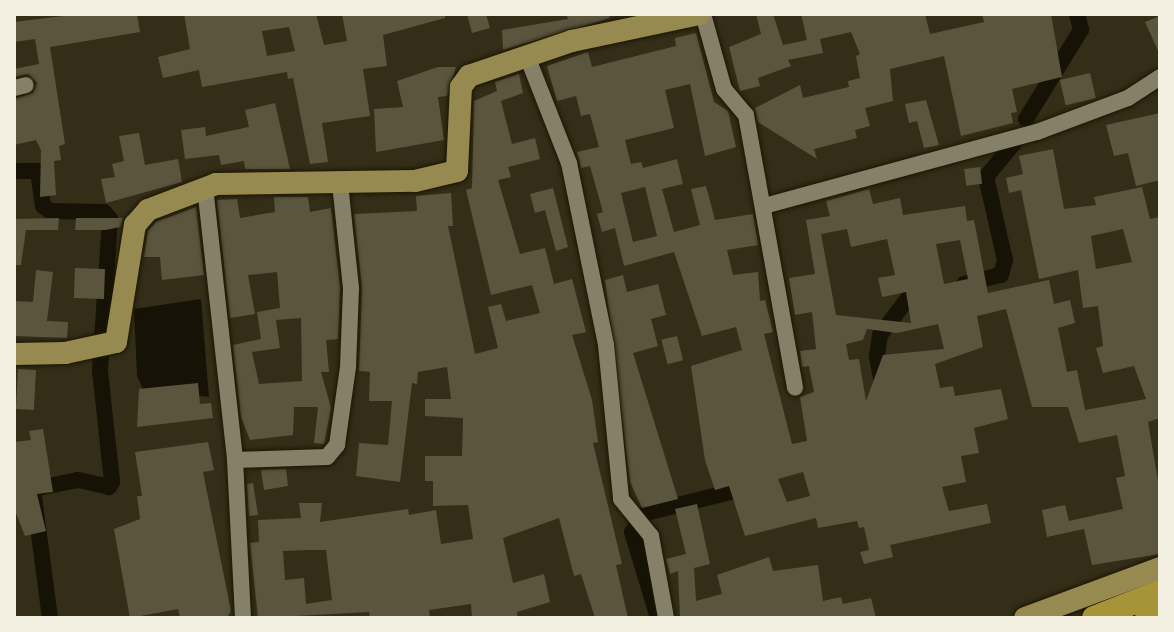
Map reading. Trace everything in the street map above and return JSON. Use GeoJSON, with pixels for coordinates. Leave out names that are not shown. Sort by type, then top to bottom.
{"type":"FeatureCollection","features":[{"type":"Feature","properties":{"kind":"main road"},"geometry":{"type":"LineString","coordinates":[[1094,618],[1160,592]]}},
{"type":"Feature","properties":{"kind":"main road"},"geometry":{"type":"LineString","coordinates":[[1147,618],[1160,613]]}},
{"type":"Feature","properties":{"kind":"street"},"geometry":{"type":"LineString","coordinates":[[14,354],[90,348],[116,342],[140,216],[205,187],[415,181],[457,171],[461,87],[469,76],[527,56],[701,14],[724,89],[746,115],[795,388]]}},
{"type":"Feature","properties":{"kind":"street"},"geometry":{"type":"LineString","coordinates":[[527,56],[569,163],[606,345],[621,499],[630,515],[647,528],[666,618]]}},
{"type":"Feature","properties":{"kind":"street"},"geometry":{"type":"LineString","coordinates":[[764,206],[1037,132],[1128,98],[1160,77]]}},
{"type":"Feature","properties":{"kind":"street"},"geometry":{"type":"LineString","coordinates":[[235,460],[327,457],[337,445],[348,367],[351,288],[340,184]]}},
{"type":"Feature","properties":{"kind":"street"},"geometry":{"type":"LineString","coordinates":[[205,187],[235,460],[243,618]]}},
{"type":"Feature","properties":{"kind":"street"},"geometry":{"type":"LineString","coordinates":[[1025,618],[1160,568]]}},
{"type":"Feature","properties":{"kind":"shaded area"},"geometry":{"type":"Polygon","coordinates":[[[201,299],[209,397],[143,389],[137,376],[134,309],[201,299]]]}},
{"type":"Feature","properties":{"kind":"building"},"geometry":{"type":"Polygon","coordinates":[[[80,14],[137,14],[140,32],[50,47],[65,144],[59,146],[61,160],[54,161],[56,195],[40,197],[41,150],[36,140],[14,145],[14,99],[33,93],[37,83],[28,74],[14,77],[14,69],[39,64],[35,39],[14,42],[14,22],[80,14]]]}},
{"type":"Feature","properties":{"kind":"building"},"geometry":{"type":"Polygon","coordinates":[[[184,14],[316,14],[324,45],[347,41],[342,14],[445,14],[445,18],[383,35],[387,66],[363,69],[370,116],[322,123],[328,162],[310,164],[293,78],[288,79],[287,72],[202,87],[199,70],[163,78],[158,57],[190,49],[184,14]],[[289,27],[262,31],[267,56],[295,51],[289,27]]]}},
{"type":"Feature","properties":{"kind":"building"},"geometry":{"type":"Polygon","coordinates":[[[467,14],[486,14],[490,28],[472,33],[467,14]]]}},
{"type":"Feature","properties":{"kind":"building"},"geometry":{"type":"Polygon","coordinates":[[[566,14],[609,14],[610,18],[503,50],[502,30],[568,19],[566,14]]]}},
{"type":"Feature","properties":{"kind":"building"},"geometry":{"type":"Polygon","coordinates":[[[756,14],[773,14],[783,45],[807,40],[801,14],[925,14],[930,34],[984,22],[982,14],[1051,14],[1062,77],[1012,89],[1017,112],[1011,113],[1013,123],[961,136],[944,56],[890,69],[893,101],[865,108],[870,126],[855,130],[857,138],[814,149],[817,159],[758,122],[755,108],[800,85],[803,98],[849,87],[848,81],[860,78],[856,56],[860,54],[851,32],[820,39],[823,53],[788,60],[791,66],[758,78],[760,86],[740,91],[729,47],[761,34],[756,14]]]}},
{"type":"Feature","properties":{"kind":"building"},"geometry":{"type":"Polygon","coordinates":[[[1160,16],[1160,55],[1145,22],[1160,16]]]}},
{"type":"Feature","properties":{"kind":"building"},"geometry":{"type":"Polygon","coordinates":[[[696,33],[714,102],[728,111],[736,147],[705,156],[690,84],[665,90],[674,128],[625,140],[631,164],[641,162],[643,168],[677,159],[683,184],[662,189],[674,232],[700,225],[691,189],[706,186],[715,220],[753,214],[758,245],[727,250],[733,275],[758,272],[760,301],[765,300],[773,332],[764,334],[792,444],[807,441],[800,397],[814,392],[809,366],[802,367],[800,351],[816,349],[812,312],[795,315],[789,278],[815,274],[806,220],[830,216],[826,201],[869,189],[873,204],[900,198],[903,215],[965,206],[967,221],[974,220],[988,293],[1049,280],[1054,304],[1070,300],[1075,323],[1058,328],[1067,372],[1077,370],[1085,410],[1146,399],[1134,366],[1103,373],[1096,348],[1103,346],[1098,306],[1083,308],[1078,270],[1039,279],[1021,190],[1009,193],[1006,178],[1023,174],[1019,156],[1053,149],[1064,209],[1096,205],[1094,197],[1142,187],[1150,219],[1160,217],[1160,418],[1148,422],[1160,493],[1160,554],[1092,565],[1084,529],[1047,537],[1042,510],[1065,505],[1069,521],[1123,509],[1116,478],[1125,476],[1117,435],[1079,443],[1068,407],[1032,407],[1006,309],[977,316],[983,347],[935,364],[940,388],[953,386],[955,396],[1001,389],[1008,419],[974,428],[979,453],[961,456],[966,482],[942,487],[949,511],[987,504],[991,523],[890,545],[893,557],[864,564],[860,552],[869,550],[864,527],[859,528],[857,521],[818,528],[816,518],[745,536],[729,486],[715,490],[705,460],[691,366],[742,350],[736,327],[702,336],[674,252],[624,266],[615,228],[602,232],[597,214],[603,212],[590,166],[581,168],[577,152],[599,147],[590,114],[581,116],[576,96],[557,101],[547,66],[588,52],[592,67],[676,46],[675,38],[696,33]],[[645,187],[621,193],[633,242],[657,236],[645,187]],[[847,229],[821,234],[836,315],[911,323],[906,292],[882,297],[878,278],[895,275],[887,239],[851,247],[847,229]],[[1123,229],[1091,236],[1096,269],[1132,262],[1123,229]],[[960,240],[936,244],[944,284],[968,279],[960,240]],[[938,324],[897,333],[867,329],[863,340],[846,344],[849,360],[859,359],[866,401],[883,355],[944,349],[938,324]],[[803,472],[778,479],[787,502],[810,496],[803,472]]]}},
{"type":"Feature","properties":{"kind":"building"},"geometry":{"type":"Polygon","coordinates":[[[438,67],[456,67],[447,96],[438,97],[444,140],[376,152],[374,109],[403,107],[397,81],[438,67]]]}},
{"type":"Feature","properties":{"kind":"building"},"geometry":{"type":"Polygon","coordinates":[[[1090,73],[1096,98],[1066,105],[1060,80],[1090,73]]]}},
{"type":"Feature","properties":{"kind":"building"},"geometry":{"type":"Polygon","coordinates":[[[519,74],[523,93],[501,101],[512,144],[535,138],[540,159],[508,167],[511,177],[498,180],[520,254],[545,248],[554,284],[572,279],[586,332],[572,335],[592,400],[598,442],[593,443],[622,564],[616,565],[628,618],[595,618],[581,574],[574,576],[559,518],[503,538],[513,583],[544,574],[550,602],[517,612],[518,618],[472,618],[471,604],[429,610],[430,618],[370,618],[369,612],[258,618],[250,543],[259,542],[258,520],[301,518],[299,503],[322,503],[320,522],[408,509],[409,515],[436,510],[441,544],[473,539],[468,505],[433,506],[433,481],[425,481],[425,456],[462,456],[463,418],[425,416],[425,399],[451,399],[447,367],[418,372],[417,384],[412,383],[400,482],[356,476],[359,443],[388,445],[392,401],[369,401],[370,372],[359,371],[362,288],[354,214],[417,211],[416,196],[451,193],[453,226],[448,226],[475,354],[498,348],[488,307],[501,304],[506,321],[540,313],[532,285],[491,295],[466,190],[472,188],[474,101],[497,91],[495,82],[519,74]],[[326,550],[283,551],[285,580],[304,578],[306,604],[332,600],[326,550]]]}},
{"type":"Feature","properties":{"kind":"building"},"geometry":{"type":"Polygon","coordinates":[[[926,100],[939,145],[924,148],[917,121],[909,123],[905,104],[926,100]]]}},
{"type":"Feature","properties":{"kind":"building"},"geometry":{"type":"Polygon","coordinates":[[[275,103],[290,169],[245,169],[244,161],[221,165],[219,155],[185,159],[181,130],[205,127],[206,136],[249,127],[245,110],[275,103]]]}},
{"type":"Feature","properties":{"kind":"building"},"geometry":{"type":"Polygon","coordinates":[[[1160,113],[1160,180],[1136,186],[1128,153],[1114,156],[1106,125],[1160,113]]]}},
{"type":"Feature","properties":{"kind":"building"},"geometry":{"type":"Polygon","coordinates":[[[139,133],[145,165],[178,159],[182,182],[106,203],[101,179],[115,177],[112,164],[124,161],[119,136],[139,133]]]}},
{"type":"Feature","properties":{"kind":"building"},"geometry":{"type":"Polygon","coordinates":[[[980,167],[982,184],[966,186],[964,169],[980,167]]]}},
{"type":"Feature","properties":{"kind":"building"},"geometry":{"type":"Polygon","coordinates":[[[553,188],[568,247],[556,251],[545,210],[535,213],[530,194],[553,188]]]}},
{"type":"Feature","properties":{"kind":"building"},"geometry":{"type":"Polygon","coordinates":[[[274,197],[308,197],[310,212],[331,208],[340,288],[338,339],[326,340],[329,372],[321,372],[331,408],[324,444],[314,443],[318,407],[294,407],[293,435],[250,440],[241,417],[233,345],[261,339],[257,312],[280,308],[277,272],[248,275],[255,314],[230,318],[217,200],[237,199],[240,218],[275,212],[274,197]],[[301,318],[276,320],[280,348],[252,352],[259,384],[302,381],[301,318]]]}},
{"type":"Feature","properties":{"kind":"building"},"geometry":{"type":"Polygon","coordinates":[[[196,207],[204,275],[162,280],[160,257],[144,257],[148,231],[156,222],[196,207]]]}},
{"type":"Feature","properties":{"kind":"building"},"geometry":{"type":"Polygon","coordinates":[[[59,218],[58,230],[26,230],[21,265],[14,265],[14,219],[59,218]]]}},
{"type":"Feature","properties":{"kind":"building"},"geometry":{"type":"Polygon","coordinates":[[[76,218],[123,218],[120,227],[75,230],[76,218]]]}},
{"type":"Feature","properties":{"kind":"building"},"geometry":{"type":"Polygon","coordinates":[[[75,268],[105,269],[104,299],[74,298],[75,268]]]}},
{"type":"Feature","properties":{"kind":"building"},"geometry":{"type":"Polygon","coordinates":[[[36,270],[53,272],[47,321],[68,322],[67,338],[14,336],[14,301],[33,302],[36,270]]]}},
{"type":"Feature","properties":{"kind":"building"},"geometry":{"type":"Polygon","coordinates":[[[623,275],[627,292],[658,284],[666,315],[651,319],[658,346],[633,353],[678,499],[642,508],[630,482],[605,280],[623,275]]]}},
{"type":"Feature","properties":{"kind":"building"},"geometry":{"type":"Polygon","coordinates":[[[677,336],[683,360],[668,364],[661,340],[677,336]]]}},
{"type":"Feature","properties":{"kind":"building"},"geometry":{"type":"Polygon","coordinates":[[[18,369],[36,370],[34,410],[16,409],[18,369]]]}},
{"type":"Feature","properties":{"kind":"building"},"geometry":{"type":"Polygon","coordinates":[[[198,383],[200,404],[211,403],[213,418],[137,427],[139,389],[198,383]]]}},
{"type":"Feature","properties":{"kind":"building"},"geometry":{"type":"Polygon","coordinates":[[[43,429],[53,492],[37,494],[46,531],[25,536],[14,508],[14,442],[31,440],[29,431],[43,429]]]}},
{"type":"Feature","properties":{"kind":"building"},"geometry":{"type":"Polygon","coordinates":[[[208,442],[214,470],[203,472],[231,611],[227,618],[180,618],[178,609],[130,618],[114,529],[140,519],[137,496],[142,496],[135,452],[208,442]]]}},
{"type":"Feature","properties":{"kind":"building"},"geometry":{"type":"Polygon","coordinates":[[[286,469],[288,486],[264,490],[261,470],[286,469]]]}},
{"type":"Feature","properties":{"kind":"building"},"geometry":{"type":"Polygon","coordinates":[[[253,483],[258,515],[249,516],[247,484],[253,483]]]}},
{"type":"Feature","properties":{"kind":"building"},"geometry":{"type":"Polygon","coordinates":[[[697,504],[710,564],[694,568],[696,601],[722,594],[717,575],[769,557],[773,571],[818,565],[823,601],[841,597],[843,604],[871,598],[876,618],[680,618],[678,571],[670,574],[666,559],[686,554],[675,509],[697,504]]]}},
{"type":"Feature","properties":{"kind":"waterway"},"geometry":{"type":"LineString","coordinates":[[1026,119],[1081,30],[1077,14]]}},
{"type":"Feature","properties":{"kind":"waterway"},"geometry":{"type":"LineString","coordinates":[[964,284],[1001,275],[1005,260],[986,177],[1014,143]]}},
{"type":"Feature","properties":{"kind":"waterway"},"geometry":{"type":"LineString","coordinates":[[14,171],[38,171],[43,206],[50,211],[104,212],[110,219],[100,371],[112,482],[109,487],[78,480],[33,489],[50,618]]}},
{"type":"Feature","properties":{"kind":"waterway"},"geometry":{"type":"LineString","coordinates":[[883,388],[877,356],[880,335],[912,293],[926,290]]}},
{"type":"Feature","properties":{"kind":"waterway"},"geometry":{"type":"LineString","coordinates":[[658,618],[632,532],[646,513],[750,487]]}}]}
